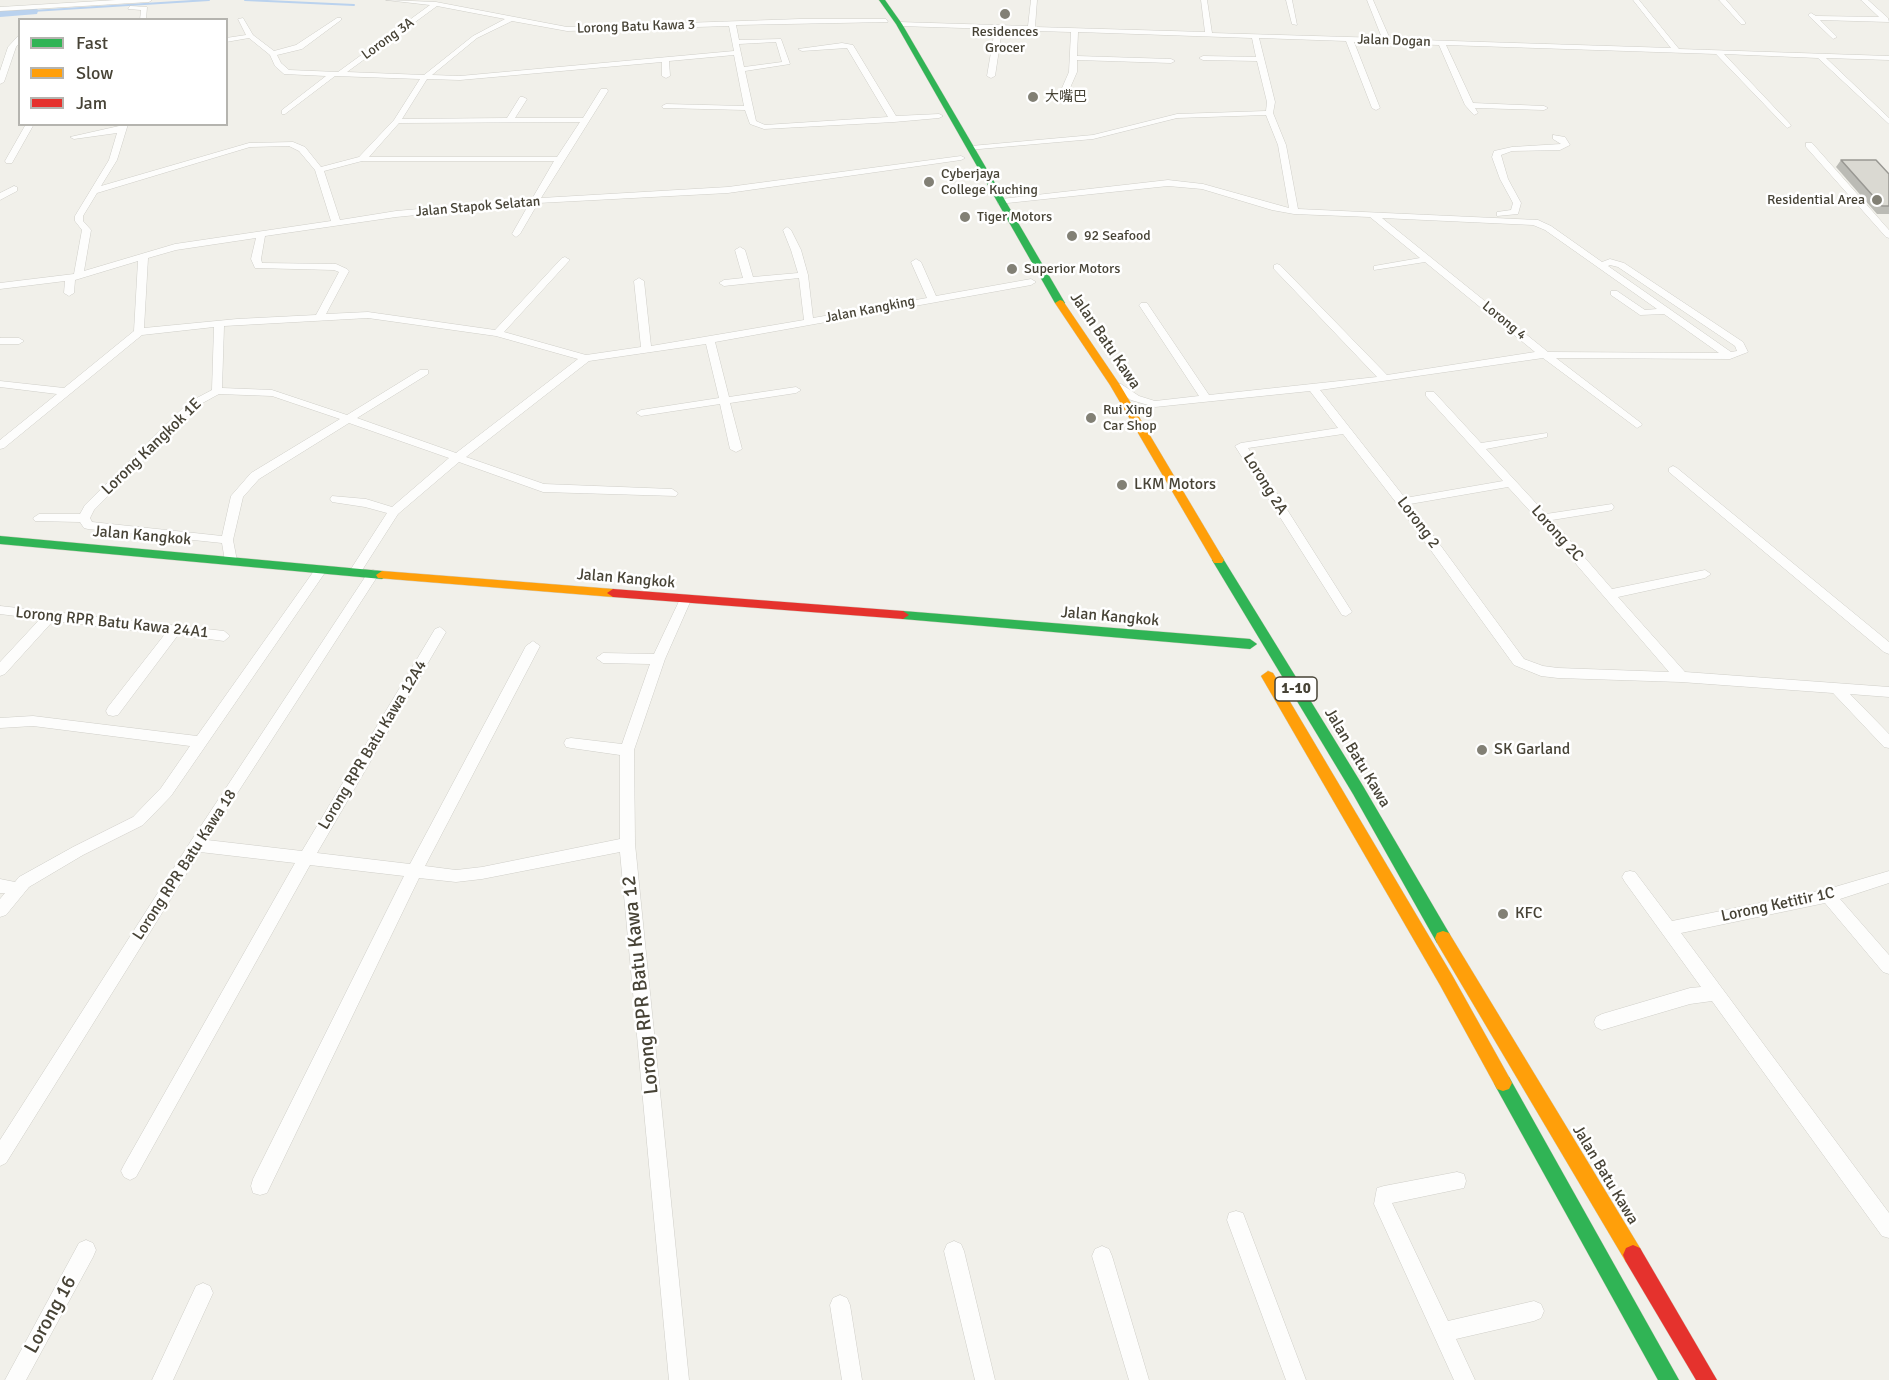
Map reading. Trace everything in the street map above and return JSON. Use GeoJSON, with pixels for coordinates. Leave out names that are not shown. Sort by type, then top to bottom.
{"type":"FeatureCollection","features":[{"type":"Feature","properties":{"kind":"main road","name":"Jalan Batu Kawa"},"geometry":{"type":"LineString","coordinates":[[873,0],[893,23],[966,153],[975,183]]}},
{"type":"Feature","properties":{"kind":"main road","name":"Jalan Batu Kawa"},"geometry":{"type":"LineString","coordinates":[[882,0],[939,116],[1001,202],[1055,296],[1115,385],[1707,1380]]}},
{"type":"Feature","properties":{"kind":"main road","name":"Jalan Batu Kawa"},"geometry":{"type":"LineString","coordinates":[[1028,277],[1095,379],[1178,520]]}},
{"type":"Feature","properties":{"kind":"main road","name":"Jalan Kangkok"},"geometry":{"type":"LineString","coordinates":[[0,540],[320,570],[685,600],[839,610],[1253,650],[1446,980],[1669,1380]]}},
{"type":"Feature","properties":{"kind":"street"},"geometry":{"type":"LineString","coordinates":[[0,9],[40,10],[149,0]]}},
{"type":"Feature","properties":{"kind":"street","name":"Lorong Batu Kawa 3"},"geometry":{"type":"LineString","coordinates":[[389,0],[436,4],[567,29],[800,21],[893,23]]}},
{"type":"Feature","properties":{"kind":"street"},"geometry":{"type":"LineString","coordinates":[[1031,28],[1034,0]]}},
{"type":"Feature","properties":{"kind":"street"},"geometry":{"type":"LineString","coordinates":[[1204,0],[1209,34]]}},
{"type":"Feature","properties":{"kind":"street"},"geometry":{"type":"LineString","coordinates":[[1288,0],[1295,24]]}},
{"type":"Feature","properties":{"kind":"street"},"geometry":{"type":"LineString","coordinates":[[1370,0],[1387,41]]}},
{"type":"Feature","properties":{"kind":"street"},"geometry":{"type":"LineString","coordinates":[[1636,0],[1677,51]]}},
{"type":"Feature","properties":{"kind":"street"},"geometry":{"type":"LineString","coordinates":[[1722,0],[1743,24]]}},
{"type":"Feature","properties":{"kind":"street"},"geometry":{"type":"LineString","coordinates":[[1864,0],[1887,21]]}},
{"type":"Feature","properties":{"kind":"street","name":"Lorong 3A"},"geometry":{"type":"LineString","coordinates":[[285,112],[436,4]]}},
{"type":"Feature","properties":{"kind":"street"},"geometry":{"type":"LineString","coordinates":[[1872,7],[1889,7]]}},
{"type":"Feature","properties":{"kind":"street"},"geometry":{"type":"LineString","coordinates":[[107,9],[145,8],[143,18]]}},
{"type":"Feature","properties":{"kind":"street"},"geometry":{"type":"LineString","coordinates":[[1807,12],[1833,37]]}},
{"type":"Feature","properties":{"kind":"street"},"geometry":{"type":"LineString","coordinates":[[1813,18],[1887,21]]}},
{"type":"Feature","properties":{"kind":"street"},"geometry":{"type":"LineString","coordinates":[[241,19],[250,36],[273,54],[278,64],[287,72],[460,78],[738,52]]}},
{"type":"Feature","properties":{"kind":"street"},"geometry":{"type":"LineString","coordinates":[[362,159],[397,121],[425,77],[475,37],[510,19]]}},
{"type":"Feature","properties":{"kind":"street"},"geometry":{"type":"LineString","coordinates":[[273,54],[299,47],[339,20]]}},
{"type":"Feature","properties":{"kind":"street","name":"Jalan Dogan"},"geometry":{"type":"LineString","coordinates":[[893,23],[1889,58]]}},
{"type":"Feature","properties":{"kind":"street"},"geometry":{"type":"LineString","coordinates":[[732,24],[748,108],[753,122],[764,127],[939,116]]}},
{"type":"Feature","properties":{"kind":"street"},"geometry":{"type":"LineString","coordinates":[[991,75],[999,27]]}},
{"type":"Feature","properties":{"kind":"street"},"geometry":{"type":"LineString","coordinates":[[1066,88],[1072,80],[1075,29]]}},
{"type":"Feature","properties":{"kind":"street"},"geometry":{"type":"LineString","coordinates":[[228,40],[250,36]]}},
{"type":"Feature","properties":{"kind":"street"},"geometry":{"type":"LineString","coordinates":[[1255,36],[1271,102],[1269,113],[1282,145],[1294,211]]}},
{"type":"Feature","properties":{"kind":"street"},"geometry":{"type":"LineString","coordinates":[[0,82],[12,47],[18,39]]}},
{"type":"Feature","properties":{"kind":"street"},"geometry":{"type":"LineString","coordinates":[[1349,39],[1376,108]]}},
{"type":"Feature","properties":{"kind":"street"},"geometry":{"type":"LineString","coordinates":[[736,42],[779,40],[786,64],[741,69]]}},
{"type":"Feature","properties":{"kind":"street"},"geometry":{"type":"LineString","coordinates":[[1441,42],[1474,113]]}},
{"type":"Feature","properties":{"kind":"street"},"geometry":{"type":"LineString","coordinates":[[802,49],[842,45],[850,47],[894,120]]}},
{"type":"Feature","properties":{"kind":"street"},"geometry":{"type":"LineString","coordinates":[[1718,52],[1787,126]]}},
{"type":"Feature","properties":{"kind":"street"},"geometry":{"type":"LineString","coordinates":[[1820,56],[1889,122]]}},
{"type":"Feature","properties":{"kind":"street"},"geometry":{"type":"LineString","coordinates":[[1075,58],[1171,61]]}},
{"type":"Feature","properties":{"kind":"street"},"geometry":{"type":"LineString","coordinates":[[1203,58],[1259,59]]}},
{"type":"Feature","properties":{"kind":"street"},"geometry":{"type":"LineString","coordinates":[[665,59],[666,76]]}},
{"type":"Feature","properties":{"kind":"street"},"geometry":{"type":"LineString","coordinates":[[516,234],[560,159],[604,92]]}},
{"type":"Feature","properties":{"kind":"street"},"geometry":{"type":"LineString","coordinates":[[510,120],[523,99]]}},
{"type":"Feature","properties":{"kind":"street"},"geometry":{"type":"LineString","coordinates":[[1470,105],[1544,108]]}},
{"type":"Feature","properties":{"kind":"street"},"geometry":{"type":"LineString","coordinates":[[666,106],[748,108]]}},
{"type":"Feature","properties":{"kind":"street","name":"Jalan Stapok Selatan"},"geometry":{"type":"LineString","coordinates":[[0,286],[74,277],[175,247],[336,222],[535,201],[728,190],[966,153],[1093,137],[1177,116],[1269,113]]}},
{"type":"Feature","properties":{"kind":"street"},"geometry":{"type":"LineString","coordinates":[[397,121],[585,120]]}},
{"type":"Feature","properties":{"kind":"street"},"geometry":{"type":"LineString","coordinates":[[9,160],[29,126]]}},
{"type":"Feature","properties":{"kind":"street"},"geometry":{"type":"LineString","coordinates":[[69,293],[87,230],[79,216],[113,160],[123,128],[74,137]]}},
{"type":"Feature","properties":{"kind":"street"},"geometry":{"type":"LineString","coordinates":[[1454,218],[1460,215],[1515,212],[1517,203],[1504,179],[1496,157],[1497,153],[1512,148],[1560,148],[1566,145],[1562,139],[1556,137]]}},
{"type":"Feature","properties":{"kind":"street"},"geometry":{"type":"LineString","coordinates":[[94,191],[249,145],[274,143],[297,146],[310,156],[319,170],[336,222]]}},
{"type":"Feature","properties":{"kind":"street"},"geometry":{"type":"LineString","coordinates":[[1809,145],[1888,235]]}},
{"type":"Feature","properties":{"kind":"street"},"geometry":{"type":"LineString","coordinates":[[319,170],[362,159],[560,159]]}},
{"type":"Feature","properties":{"kind":"street"},"geometry":{"type":"LineString","coordinates":[[1001,202],[1168,183],[1203,187],[1275,208],[1294,211],[1535,222],[1548,228],[1730,356]]}},
{"type":"Feature","properties":{"kind":"street"},"geometry":{"type":"LineString","coordinates":[[0,198],[14,189]]}},
{"type":"Feature","properties":{"kind":"street","name":"Lorong 4"},"geometry":{"type":"LineString","coordinates":[[1372,214],[1545,355],[1637,425]]}},
{"type":"Feature","properties":{"kind":"street"},"geometry":{"type":"LineString","coordinates":[[787,230],[803,275],[809,322]]}},
{"type":"Feature","properties":{"kind":"street"},"geometry":{"type":"LineString","coordinates":[[261,233],[256,259],[258,266],[336,267],[344,271],[320,317]]}},
{"type":"Feature","properties":{"kind":"street"},"geometry":{"type":"LineString","coordinates":[[740,249],[749,281]]}},
{"type":"Feature","properties":{"kind":"street"},"geometry":{"type":"LineString","coordinates":[[139,332],[143,257]]}},
{"type":"Feature","properties":{"kind":"street"},"geometry":{"type":"LineString","coordinates":[[1377,268],[1427,259]]}},
{"type":"Feature","properties":{"kind":"street"},"geometry":{"type":"LineString","coordinates":[[497,333],[565,260]]}},
{"type":"Feature","properties":{"kind":"street"},"geometry":{"type":"LineString","coordinates":[[916,262],[932,298]]}},
{"type":"Feature","properties":{"kind":"street"},"geometry":{"type":"LineString","coordinates":[[1115,385],[1135,398],[1155,404],[1313,388],[1545,355],[1730,356],[1743,352],[1739,344],[1621,265],[1610,262],[1600,265]]}},
{"type":"Feature","properties":{"kind":"street"},"geometry":{"type":"LineString","coordinates":[[1277,267],[1384,378]]}},
{"type":"Feature","properties":{"kind":"street"},"geometry":{"type":"LineString","coordinates":[[724,283],[803,275]]}},
{"type":"Feature","properties":{"kind":"street","name":"Jalan Kangking"},"geometry":{"type":"LineString","coordinates":[[586,358],[710,340],[809,322],[1028,277]]}},
{"type":"Feature","properties":{"kind":"street"},"geometry":{"type":"LineString","coordinates":[[639,281],[646,350]]}},
{"type":"Feature","properties":{"kind":"street"},"geometry":{"type":"LineString","coordinates":[[1614,293],[1643,313],[1664,311]]}},
{"type":"Feature","properties":{"kind":"street"},"geometry":{"type":"LineString","coordinates":[[1144,305],[1207,400]]}},
{"type":"Feature","properties":{"kind":"street"},"geometry":{"type":"LineString","coordinates":[[0,446],[139,332],[219,324],[368,315],[497,333],[586,358]]}},
{"type":"Feature","properties":{"kind":"street"},"geometry":{"type":"LineString","coordinates":[[219,324],[217,391],[272,393],[543,488],[672,493]]}},
{"type":"Feature","properties":{"kind":"street"},"geometry":{"type":"LineString","coordinates":[[710,340],[736,449]]}},
{"type":"Feature","properties":{"kind":"street"},"geometry":{"type":"LineString","coordinates":[[0,342],[19,341]]}},
{"type":"Feature","properties":{"kind":"street"},"geometry":{"type":"LineString","coordinates":[[355,572],[394,511],[586,358]]}},
{"type":"Feature","properties":{"kind":"street"},"geometry":{"type":"LineString","coordinates":[[231,561],[227,540],[237,496],[255,476],[424,372]]}},
{"type":"Feature","properties":{"kind":"street"},"geometry":{"type":"LineString","coordinates":[[0,384],[67,392]]}},
{"type":"Feature","properties":{"kind":"street","name":"Lorong 2"},"geometry":{"type":"LineString","coordinates":[[1313,388],[1402,502],[1519,662],[1541,671],[1681,677]]}},
{"type":"Feature","properties":{"kind":"street"},"geometry":{"type":"LineString","coordinates":[[641,413],[796,390]]}},
{"type":"Feature","properties":{"kind":"street","name":"Lorong Kangkok 1E"},"geometry":{"type":"LineString","coordinates":[[87,513],[193,404],[217,391]]}},
{"type":"Feature","properties":{"kind":"street","name":"Lorong 2C"},"geometry":{"type":"LineString","coordinates":[[1430,394],[1543,518],[1681,677]]}},
{"type":"Feature","properties":{"kind":"street"},"geometry":{"type":"LineString","coordinates":[[1146,437],[1142,417],[1155,404]]}},
{"type":"Feature","properties":{"kind":"street","name":"Lorong 2A"},"geometry":{"type":"LineString","coordinates":[[1346,429],[1241,446],[1346,612]]}},
{"type":"Feature","properties":{"kind":"street"},"geometry":{"type":"LineString","coordinates":[[1477,447],[1543,435]]}},
{"type":"Feature","properties":{"kind":"street"},"geometry":{"type":"LineString","coordinates":[[1673,470],[1889,649]]}},
{"type":"Feature","properties":{"kind":"street"},"geometry":{"type":"LineString","coordinates":[[1402,502],[1510,483]]}},
{"type":"Feature","properties":{"kind":"street"},"geometry":{"type":"LineString","coordinates":[[336,500],[366,503],[394,511]]}},
{"type":"Feature","properties":{"kind":"street"},"geometry":{"type":"LineString","coordinates":[[1543,518],[1608,507]]}},
{"type":"Feature","properties":{"kind":"street"},"geometry":{"type":"LineString","coordinates":[[39,518],[87,513],[88,525],[227,540]]}},
{"type":"Feature","properties":{"kind":"street"},"geometry":{"type":"LineString","coordinates":[[0,910],[16,889],[78,851],[138,821],[166,792],[320,570]]}},
{"type":"Feature","properties":{"kind":"street","name":"Lorong RPR Batu Kawa 18"},"geometry":{"type":"LineString","coordinates":[[0,1158],[196,845],[374,574]]}},
{"type":"Feature","properties":{"kind":"street"},"geometry":{"type":"LineString","coordinates":[[1610,594],[1705,574]]}},
{"type":"Feature","properties":{"kind":"street","name":"Lorong RPR Batu Kawa 12"},"geometry":{"type":"LineString","coordinates":[[679,1380],[627,844],[627,750],[658,659],[685,600]]}},
{"type":"Feature","properties":{"kind":"street","name":"Lorong RPR Batu Kawa 24A1"},"geometry":{"type":"LineString","coordinates":[[0,610],[224,636]]}},
{"type":"Feature","properties":{"kind":"street"},"geometry":{"type":"LineString","coordinates":[[0,671],[49,617]]}},
{"type":"Feature","properties":{"kind":"street"},"geometry":{"type":"LineString","coordinates":[[114,711],[175,630]]}},
{"type":"Feature","properties":{"kind":"street","name":"Lorong RPR Batu Kawa 12A4"},"geometry":{"type":"LineString","coordinates":[[130,1171],[306,858],[440,632]]}},
{"type":"Feature","properties":{"kind":"street"},"geometry":{"type":"LineString","coordinates":[[260,1186],[414,872],[532,646]]}},
{"type":"Feature","properties":{"kind":"street"},"geometry":{"type":"LineString","coordinates":[[603,658],[658,659]]}},
{"type":"Feature","properties":{"kind":"street"},"geometry":{"type":"LineString","coordinates":[[1681,677],[1889,692]]}},
{"type":"Feature","properties":{"kind":"street"},"geometry":{"type":"LineString","coordinates":[[1838,690],[1889,744]]}},
{"type":"Feature","properties":{"kind":"street"},"geometry":{"type":"LineString","coordinates":[[0,723],[33,721],[202,742]]}},
{"type":"Feature","properties":{"kind":"street"},"geometry":{"type":"LineString","coordinates":[[571,743],[627,750]]}},
{"type":"Feature","properties":{"kind":"street"},"geometry":{"type":"LineString","coordinates":[[196,845],[456,876],[482,873],[627,844]]}},
{"type":"Feature","properties":{"kind":"street"},"geometry":{"type":"LineString","coordinates":[[1630,877],[1666,929],[1716,993],[1889,1229]]}},
{"type":"Feature","properties":{"kind":"street","name":"Lorong Ketitir 1C"},"geometry":{"type":"LineString","coordinates":[[1666,929],[1828,896],[1889,877]]}},
{"type":"Feature","properties":{"kind":"street"},"geometry":{"type":"LineString","coordinates":[[0,886],[16,889]]}},
{"type":"Feature","properties":{"kind":"street"},"geometry":{"type":"LineString","coordinates":[[1828,896],[1889,967]]}},
{"type":"Feature","properties":{"kind":"street"},"geometry":{"type":"LineString","coordinates":[[1602,1022],[1690,996],[1716,993]]}},
{"type":"Feature","properties":{"kind":"street"},"geometry":{"type":"LineString","coordinates":[[1457,1181],[1384,1196],[1383,1204],[1466,1380]]}},
{"type":"Feature","properties":{"kind":"street"},"geometry":{"type":"LineString","coordinates":[[1236,1220],[1296,1380]]}},
{"type":"Feature","properties":{"kind":"street","name":"Lorong 16"},"geometry":{"type":"LineString","coordinates":[[15,1380],[87,1250]]}},
{"type":"Feature","properties":{"kind":"street"},"geometry":{"type":"LineString","coordinates":[[954,1251],[985,1380]]}},
{"type":"Feature","properties":{"kind":"street"},"geometry":{"type":"LineString","coordinates":[[1102,1256],[1138,1380]]}},
{"type":"Feature","properties":{"kind":"street"},"geometry":{"type":"LineString","coordinates":[[162,1380],[203,1293]]}},
{"type":"Feature","properties":{"kind":"street"},"geometry":{"type":"LineString","coordinates":[[840,1305],[852,1380]]}},
{"type":"Feature","properties":{"kind":"street"},"geometry":{"type":"LineString","coordinates":[[1444,1332],[1534,1311]]}},
{"type":"Feature","properties":{"kind":"building"},"geometry":{"type":"Polygon","coordinates":[[[1841,160],[1876,160],[1889,174],[1889,206],[1882,206],[1841,160]]]}},
{"type":"Feature","properties":{"kind":"waterway"},"geometry":{"type":"LineString","coordinates":[[32,11],[209,0]]}},
{"type":"Feature","properties":{"kind":"waterway"},"geometry":{"type":"LineString","coordinates":[[245,0],[354,5]]}},
{"type":"Feature","properties":{"kind":"waterway"},"geometry":{"type":"LineString","coordinates":[[0,13],[32,11]]}},
{"type":"Feature","properties":{"kind":"traffic: fast"},"geometry":{"type":"LineString","coordinates":[[882,0],[899,24],[1060,303]]}},
{"type":"Feature","properties":{"kind":"traffic: fast"},"geometry":{"type":"LineString","coordinates":[[0,540],[382,575]]}},
{"type":"Feature","properties":{"kind":"traffic: fast"},"geometry":{"type":"LineString","coordinates":[[1218,560],[1358,790],[1443,938]]}},
{"type":"Feature","properties":{"kind":"traffic: fast"},"geometry":{"type":"LineString","coordinates":[[903,615],[1250,644]]}},
{"type":"Feature","properties":{"kind":"traffic: fast"},"geometry":{"type":"LineString","coordinates":[[1503,1083],[1669,1380]]}},
{"type":"Feature","properties":{"kind":"traffic: slow"},"geometry":{"type":"LineString","coordinates":[[1060,303],[1115,385],[1218,560]]}},
{"type":"Feature","properties":{"kind":"traffic: slow"},"geometry":{"type":"LineString","coordinates":[[382,575],[613,593]]}},
{"type":"Feature","properties":{"kind":"traffic: slow"},"geometry":{"type":"LineString","coordinates":[[1268,676],[1446,980],[1503,1083]]}},
{"type":"Feature","properties":{"kind":"traffic: slow"},"geometry":{"type":"LineString","coordinates":[[1443,938],[1633,1255]]}},
{"type":"Feature","properties":{"kind":"traffic: jam"},"geometry":{"type":"LineString","coordinates":[[613,593],[903,615]]}},
{"type":"Feature","properties":{"kind":"traffic: jam"},"geometry":{"type":"LineString","coordinates":[[1633,1255],[1707,1380]]}},
{"type":"Feature","properties":{"kind":"place","name":"Residences Grocer"},"geometry":{"type":"Point","coordinates":[1005,14]}},
{"type":"Feature","properties":{"kind":"place","name":"大嘴巴"},"geometry":{"type":"Point","coordinates":[1033,97]}},
{"type":"Feature","properties":{"kind":"place","name":"Cyberjaya College Kuching"},"geometry":{"type":"Point","coordinates":[929,182]}},
{"type":"Feature","properties":{"kind":"place","name":"Residential Area"},"geometry":{"type":"Point","coordinates":[1877,200]}},
{"type":"Feature","properties":{"kind":"place","name":"Tiger Motors"},"geometry":{"type":"Point","coordinates":[965,217]}},
{"type":"Feature","properties":{"kind":"place","name":"92 Seafood"},"geometry":{"type":"Point","coordinates":[1072,236]}},
{"type":"Feature","properties":{"kind":"place","name":"Superior Motors"},"geometry":{"type":"Point","coordinates":[1012,269]}},
{"type":"Feature","properties":{"kind":"place","name":"Rui Xing Car Shop"},"geometry":{"type":"Point","coordinates":[1091,418]}},
{"type":"Feature","properties":{"kind":"place","name":"LKM Motors"},"geometry":{"type":"Point","coordinates":[1122,485]}},
{"type":"Feature","properties":{"kind":"place","name":"SK Garland"},"geometry":{"type":"Point","coordinates":[1482,750]}},
{"type":"Feature","properties":{"kind":"place","name":"KFC"},"geometry":{"type":"Point","coordinates":[1503,914]}}]}
